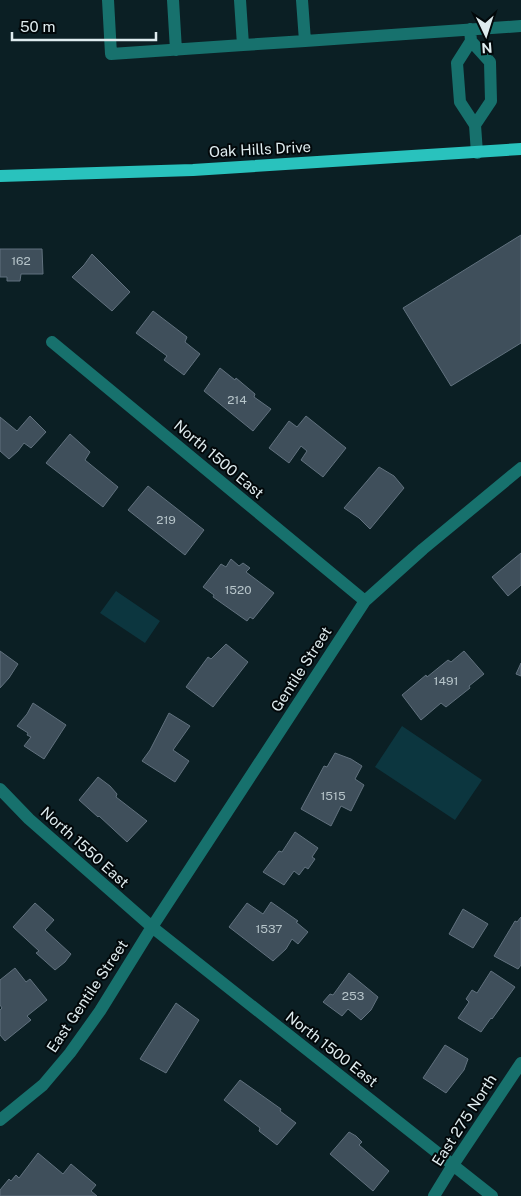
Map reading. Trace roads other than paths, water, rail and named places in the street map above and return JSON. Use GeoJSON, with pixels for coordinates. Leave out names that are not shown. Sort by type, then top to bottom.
{"type":"FeatureCollection","features":[{"type":"Feature","properties":{"kind":"main road","name":"Oak Hills Drive"},"geometry":{"type":"LineString","coordinates":[[0,176],[193,170],[521,149]]}},
{"type":"Feature","properties":{"kind":"street"},"geometry":{"type":"LineString","coordinates":[[108,0],[111,54],[305,41],[471,35],[521,26]]}},
{"type":"Feature","properties":{"kind":"street"},"geometry":{"type":"LineString","coordinates":[[173,0],[176,50]]}},
{"type":"Feature","properties":{"kind":"street"},"geometry":{"type":"LineString","coordinates":[[240,0],[243,45]]}},
{"type":"Feature","properties":{"kind":"street"},"geometry":{"type":"LineString","coordinates":[[302,0],[305,41]]}},
{"type":"Feature","properties":{"kind":"street"},"geometry":{"type":"LineString","coordinates":[[471,35],[490,62],[491,101],[476,125]]}},
{"type":"Feature","properties":{"kind":"street"},"geometry":{"type":"LineString","coordinates":[[471,35],[457,63],[460,102],[476,125],[477,153]]}},
{"type":"Feature","properties":{"kind":"street","name":"North 1500 East"},"geometry":{"type":"LineString","coordinates":[[52,342],[365,601]]}},
{"type":"Feature","properties":{"kind":"street","name":"Gentile Street"},"geometry":{"type":"LineString","coordinates":[[152,927],[365,601],[423,549],[521,468]]}},
{"type":"Feature","properties":{"kind":"street","name":"North 1550 East"},"geometry":{"type":"LineString","coordinates":[[0,789],[29,819],[152,927]]}},
{"type":"Feature","properties":{"kind":"street","name":"North 1500 East"},"geometry":{"type":"LineString","coordinates":[[152,927],[492,1196]]}},
{"type":"Feature","properties":{"kind":"street","name":"East Gentile Street"},"geometry":{"type":"LineString","coordinates":[[0,1120],[44,1085],[70,1053],[100,1011],[152,927]]}},
{"type":"Feature","properties":{"kind":"street","name":"East 275 North"},"geometry":{"type":"LineString","coordinates":[[434,1196],[521,1063]]}}]}
